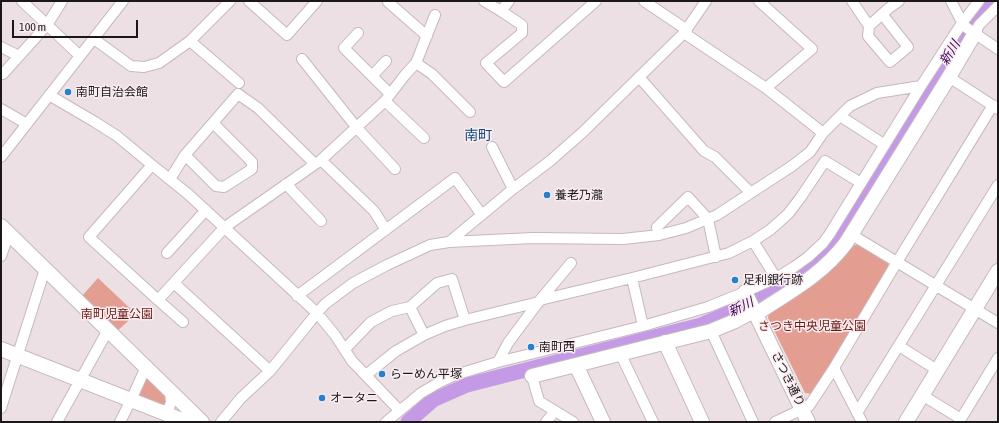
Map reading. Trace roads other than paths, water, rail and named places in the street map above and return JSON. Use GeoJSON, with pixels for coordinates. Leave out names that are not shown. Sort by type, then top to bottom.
{"type":"FeatureCollection","features":[{"type":"Feature","properties":{"kind":"street"},"geometry":{"type":"LineString","coordinates":[[22,1],[80,56]]}},
{"type":"Feature","properties":{"kind":"street"},"geometry":{"type":"LineString","coordinates":[[2,74],[47,25],[62,1]]}},
{"type":"Feature","properties":{"kind":"street"},"geometry":{"type":"LineString","coordinates":[[1,157],[123,1]]}},
{"type":"Feature","properties":{"kind":"street"},"geometry":{"type":"LineString","coordinates":[[94,39],[131,66],[144,67],[159,63],[190,41],[230,1]]}},
{"type":"Feature","properties":{"kind":"street"},"geometry":{"type":"LineString","coordinates":[[250,1],[287,35],[317,1]]}},
{"type":"Feature","properties":{"kind":"street"},"geometry":{"type":"LineString","coordinates":[[484,1],[501,10],[522,25],[522,33],[486,63],[504,82],[596,1]]}},
{"type":"Feature","properties":{"kind":"street"},"geometry":{"type":"LineString","coordinates":[[501,10],[509,1]]}},
{"type":"Feature","properties":{"kind":"street"},"geometry":{"type":"LineString","coordinates":[[644,1],[766,88],[824,133]]}},
{"type":"Feature","properties":{"kind":"street"},"geometry":{"type":"LineString","coordinates":[[449,242],[583,132],[686,32],[706,1]]}},
{"type":"Feature","properties":{"kind":"street"},"geometry":{"type":"LineString","coordinates":[[759,1],[812,48],[766,88]]}},
{"type":"Feature","properties":{"kind":"street"},"geometry":{"type":"LineString","coordinates":[[852,1],[869,26],[868,36],[890,62],[908,47],[882,14]]}},
{"type":"Feature","properties":{"kind":"street"},"geometry":{"type":"LineString","coordinates":[[869,26],[899,1]]}},
{"type":"Feature","properties":{"kind":"street"},"geometry":{"type":"LineString","coordinates":[[951,1],[968,28],[998,49]]}},
{"type":"Feature","properties":{"kind":"street"},"geometry":{"type":"LineString","coordinates":[[386,422],[421,393],[440,382],[455,376],[498,362],[643,326],[708,307],[751,304],[800,286],[820,272],[842,250],[852,235],[949,77],[979,1]]}},
{"type":"Feature","properties":{"kind":"street"},"geometry":{"type":"LineString","coordinates":[[388,2],[427,36]]}},
{"type":"Feature","properties":{"kind":"street"},"geometry":{"type":"LineString","coordinates":[[572,422],[539,401],[532,376],[711,331],[735,321],[776,278],[808,257],[823,243],[921,86],[968,28],[979,25],[998,6]]}},
{"type":"Feature","properties":{"kind":"street"},"geometry":{"type":"LineString","coordinates":[[158,300],[225,227],[318,162],[357,128],[388,98],[405,74],[416,63],[435,15]]}},
{"type":"Feature","properties":{"kind":"street"},"geometry":{"type":"LineString","coordinates":[[358,32],[344,48],[372,76],[388,98],[424,138]]}},
{"type":"Feature","properties":{"kind":"street"},"geometry":{"type":"LineString","coordinates":[[190,41],[239,83]]}},
{"type":"Feature","properties":{"kind":"street"},"geometry":{"type":"LineString","coordinates":[[1,47],[19,56]]}},
{"type":"Feature","properties":{"kind":"street"},"geometry":{"type":"LineString","coordinates":[[302,59],[357,128],[395,169]]}},
{"type":"Feature","properties":{"kind":"street"},"geometry":{"type":"LineString","coordinates":[[372,76],[386,61]]}},
{"type":"Feature","properties":{"kind":"street"},"geometry":{"type":"LineString","coordinates":[[416,63],[432,74],[470,112]]}},
{"type":"Feature","properties":{"kind":"street"},"geometry":{"type":"LineString","coordinates":[[639,77],[704,151],[715,157],[751,193]]}},
{"type":"Feature","properties":{"kind":"street"},"geometry":{"type":"LineString","coordinates":[[775,422],[809,406],[834,368],[897,262],[995,107],[949,77]]}},
{"type":"Feature","properties":{"kind":"street"},"geometry":{"type":"LineString","coordinates":[[220,422],[241,398],[270,371],[325,304],[353,283],[387,265],[430,245],[449,242],[533,238],[623,239],[659,235],[686,228],[717,215],[792,166],[810,152],[824,133],[850,106],[878,93],[921,86]]}},
{"type":"Feature","properties":{"kind":"street"},"geometry":{"type":"LineString","coordinates":[[170,179],[185,155],[238,94],[258,108],[374,211],[386,230]]}},
{"type":"Feature","properties":{"kind":"street"},"geometry":{"type":"LineString","coordinates":[[49,95],[117,136],[170,179],[225,227],[297,296],[317,313],[335,335],[352,361],[399,410]]}},
{"type":"Feature","properties":{"kind":"street"},"geometry":{"type":"LineString","coordinates":[[1,109],[27,124]]}},
{"type":"Feature","properties":{"kind":"street"},"geometry":{"type":"LineString","coordinates":[[840,116],[885,144]]}},
{"type":"Feature","properties":{"kind":"street"},"geometry":{"type":"LineString","coordinates":[[185,155],[216,186],[224,186],[252,169],[252,162],[213,123]]}},
{"type":"Feature","properties":{"kind":"street"},"geometry":{"type":"LineString","coordinates":[[492,147],[513,189]]}},
{"type":"Feature","properties":{"kind":"street"},"geometry":{"type":"LineString","coordinates":[[810,152],[861,183]]}},
{"type":"Feature","properties":{"kind":"street"},"geometry":{"type":"LineString","coordinates":[[366,375],[396,351],[424,335],[445,326],[716,257],[753,242],[770,230],[788,214],[825,160]]}},
{"type":"Feature","properties":{"kind":"street"},"geometry":{"type":"LineString","coordinates":[[152,165],[89,237],[183,322]]}},
{"type":"Feature","properties":{"kind":"street"},"geometry":{"type":"LineString","coordinates":[[297,296],[455,178],[482,215]]}},
{"type":"Feature","properties":{"kind":"street"},"geometry":{"type":"LineString","coordinates":[[286,184],[321,221]]}},
{"type":"Feature","properties":{"kind":"street"},"geometry":{"type":"LineString","coordinates":[[860,418],[899,346],[998,185]]}},
{"type":"Feature","properties":{"kind":"street"},"geometry":{"type":"LineString","coordinates":[[659,235],[656,227],[688,197],[708,219],[716,257]]}},
{"type":"Feature","properties":{"kind":"street"},"geometry":{"type":"LineString","coordinates":[[167,253],[206,210]]}},
{"type":"Feature","properties":{"kind":"street"},"geometry":{"type":"LineString","coordinates":[[2,253],[5,229]]}},
{"type":"Feature","properties":{"kind":"street"},"geometry":{"type":"LineString","coordinates":[[5,229],[202,422]]}},
{"type":"Feature","properties":{"kind":"street"},"geometry":{"type":"LineString","coordinates":[[852,235],[998,323]]}},
{"type":"Feature","properties":{"kind":"street"},"geometry":{"type":"LineString","coordinates":[[753,242],[776,278]]}},
{"type":"Feature","properties":{"kind":"street"},"geometry":{"type":"LineString","coordinates":[[498,362],[508,343],[571,263]]}},
{"type":"Feature","properties":{"kind":"street"},"geometry":{"type":"LineString","coordinates":[[1,408],[45,269]]}},
{"type":"Feature","properties":{"kind":"street"},"geometry":{"type":"LineString","coordinates":[[906,422],[998,271]]}},
{"type":"Feature","properties":{"kind":"street"},"geometry":{"type":"LineString","coordinates":[[632,278],[643,326]]}},
{"type":"Feature","properties":{"kind":"street"},"geometry":{"type":"LineString","coordinates":[[345,349],[371,322],[392,311],[410,307],[437,283],[452,280],[465,320]]}},
{"type":"Feature","properties":{"kind":"street"},"geometry":{"type":"LineString","coordinates":[[174,283],[270,371]]}},
{"type":"Feature","properties":{"kind":"street","name":"さつき通り"},"geometry":{"type":"LineString","coordinates":[[751,304],[808,422]]}},
{"type":"Feature","properties":{"kind":"street"},"geometry":{"type":"LineString","coordinates":[[410,307],[424,335]]}},
{"type":"Feature","properties":{"kind":"street"},"geometry":{"type":"LineString","coordinates":[[62,421],[80,380],[108,330]]}},
{"type":"Feature","properties":{"kind":"street"},"geometry":{"type":"LineString","coordinates":[[711,331],[753,422]]}},
{"type":"Feature","properties":{"kind":"street"},"geometry":{"type":"LineString","coordinates":[[665,342],[702,422]]}},
{"type":"Feature","properties":{"kind":"street"},"geometry":{"type":"LineString","coordinates":[[899,346],[937,370]]}},
{"type":"Feature","properties":{"kind":"street"},"geometry":{"type":"LineString","coordinates":[[1,349],[187,422]]}},
{"type":"Feature","properties":{"kind":"street"},"geometry":{"type":"LineString","coordinates":[[620,353],[653,422]]}},
{"type":"Feature","properties":{"kind":"street"},"geometry":{"type":"LineString","coordinates":[[922,396],[960,420],[998,358]]}},
{"type":"Feature","properties":{"kind":"street"},"geometry":{"type":"LineString","coordinates":[[576,365],[601,421]]}},
{"type":"Feature","properties":{"kind":"street"},"geometry":{"type":"LineString","coordinates":[[120,422],[146,367]]}},
{"type":"Feature","properties":{"kind":"street"},"geometry":{"type":"LineString","coordinates":[[834,368],[860,418]]}},
{"type":"Feature","properties":{"kind":"street"},"geometry":{"type":"LineString","coordinates":[[160,411],[169,408],[171,402],[170,391]]}},
{"type":"Feature","properties":{"kind":"waterway","name":"新川"},"geometry":{"type":"LineString","coordinates":[[408,422],[433,400],[467,385],[701,325],[759,299],[801,272],[833,243],[842,231],[867,188],[973,18],[993,1]]}},
{"type":"Feature","properties":{"kind":"place","name":"南町自治会館"},"geometry":{"type":"Point","coordinates":[68,92]}},
{"type":"Feature","properties":{"kind":"place","name":"養老乃瀧"},"geometry":{"type":"Point","coordinates":[547,195]}},
{"type":"Feature","properties":{"kind":"place","name":"足利銀行跡"},"geometry":{"type":"Point","coordinates":[735,280]}},
{"type":"Feature","properties":{"kind":"place","name":"南町西"},"geometry":{"type":"Point","coordinates":[531,347]}},
{"type":"Feature","properties":{"kind":"place","name":"らーめん平塚"},"geometry":{"type":"Point","coordinates":[382,374]}},
{"type":"Feature","properties":{"kind":"place","name":"オータニ"},"geometry":{"type":"Point","coordinates":[322,398]}},
{"type":"Feature","properties":{"kind":"district","name":"南町"},"geometry":{"type":"Point","coordinates":[478,136]}},
{"type":"Feature","properties":{"kind":"park label","name":"南町児童公園"},"geometry":{"type":"Point","coordinates":[117,314]}},
{"type":"Feature","properties":{"kind":"park label","name":"さつき中央児童公園"},"geometry":{"type":"Point","coordinates":[812,326]}}]}
